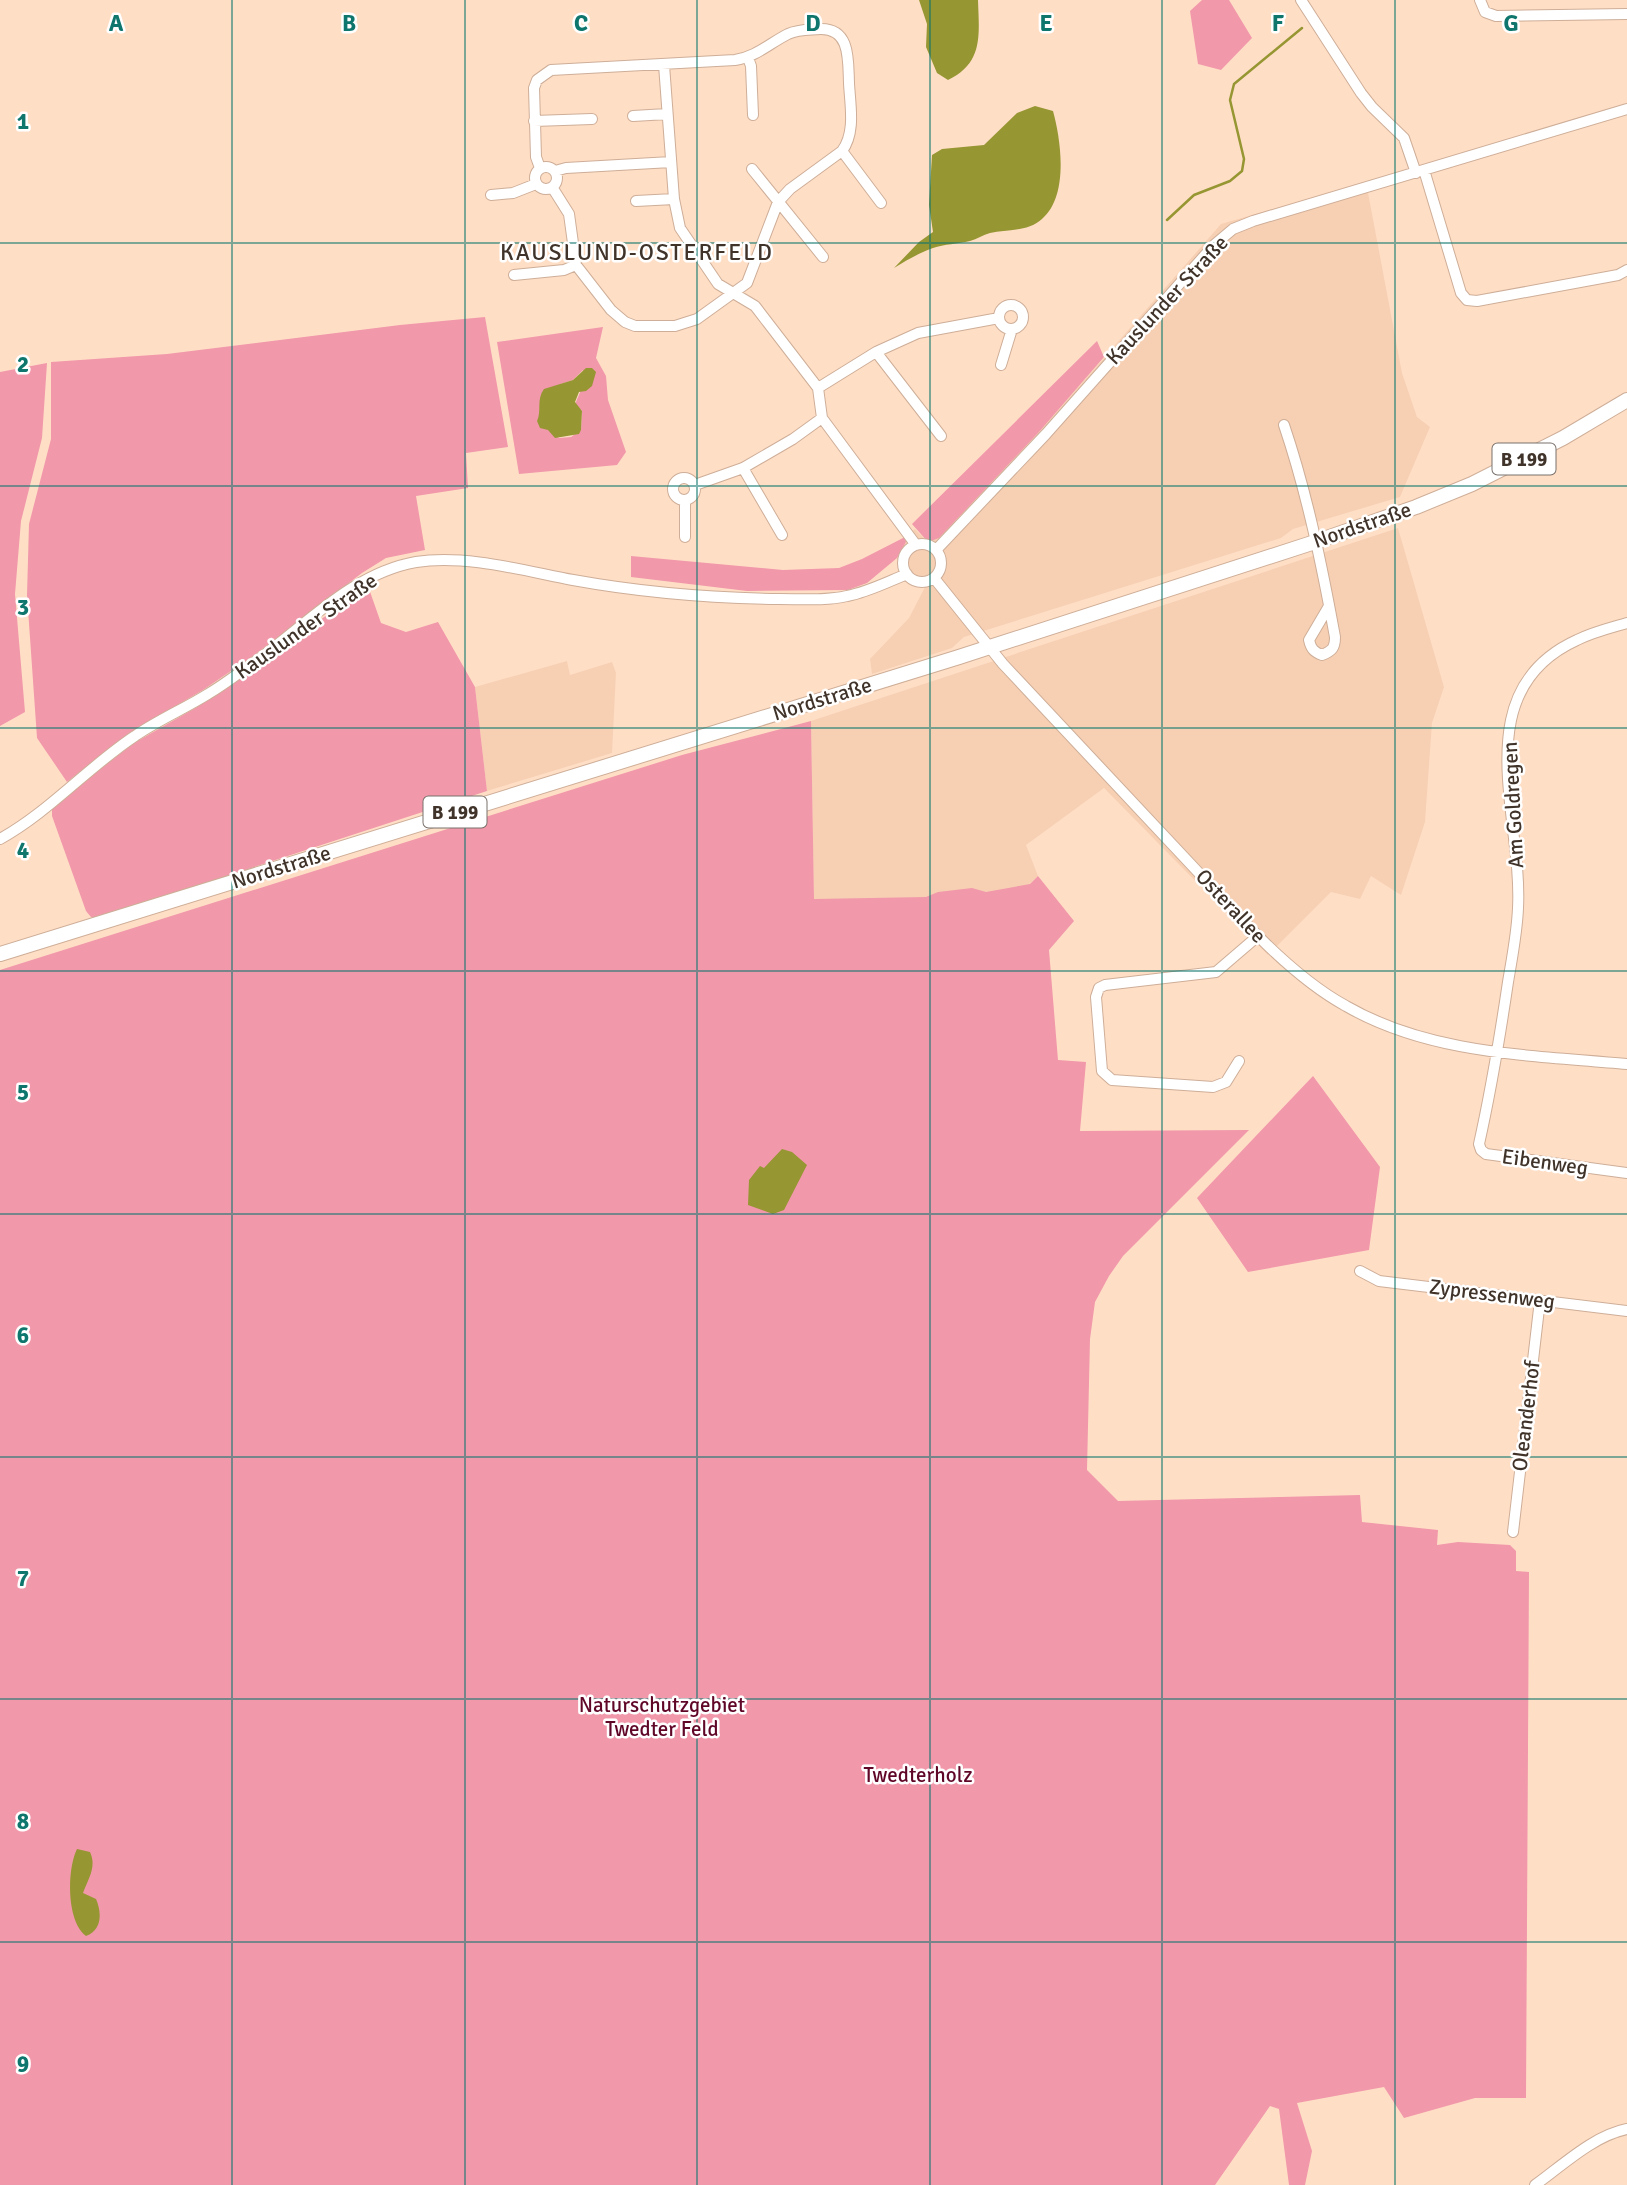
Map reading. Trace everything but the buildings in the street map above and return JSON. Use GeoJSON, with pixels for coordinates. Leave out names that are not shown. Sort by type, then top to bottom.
{"type":"FeatureCollection","features":[{"type":"Feature","properties":{"kind":"main road","name":"Nordstraße"},"geometry":{"type":"LineString","coordinates":[[0,954],[988,648],[1315,542],[1416,507],[1472,484],[1563,438],[1627,400]]}},
{"type":"Feature","properties":{"kind":"street"},"geometry":{"type":"LineString","coordinates":[[1301,0],[1367,100],[1404,138],[1420,171],[1461,293],[1467,300],[1477,301],[1618,275],[1627,270]]}},
{"type":"Feature","properties":{"kind":"street"},"geometry":{"type":"LineString","coordinates":[[1480,0],[1485,12],[1496,16],[1627,14]]}},
{"type":"Feature","properties":{"kind":"street"},"geometry":{"type":"LineString","coordinates":[[540,168],[536,157],[534,88],[537,80],[551,71],[748,58],[789,34],[802,30],[826,29],[836,32],[845,43],[850,137],[842,151],[790,189],[778,202],[747,283],[697,319],[663,328],[635,327],[611,310],[576,265],[569,214],[552,187]]}},
{"type":"Feature","properties":{"kind":"street"},"geometry":{"type":"LineString","coordinates":[[748,58],[751,66],[753,115]]}},
{"type":"Feature","properties":{"kind":"street"},"geometry":{"type":"LineString","coordinates":[[664,65],[674,199],[680,228],[718,284],[755,306],[818,388],[822,418],[916,545]]}},
{"type":"Feature","properties":{"kind":"street","name":"Kauslunder Straße"},"geometry":{"type":"LineString","coordinates":[[936,550],[1046,434],[1214,244],[1233,229],[1627,109]]}},
{"type":"Feature","properties":{"kind":"street"},"geometry":{"type":"LineString","coordinates":[[633,116],[667,114]]}},
{"type":"Feature","properties":{"kind":"street"},"geometry":{"type":"LineString","coordinates":[[534,121],[592,119]]}},
{"type":"Feature","properties":{"kind":"street"},"geometry":{"type":"LineString","coordinates":[[842,151],[881,203]]}},
{"type":"Feature","properties":{"kind":"street"},"geometry":{"type":"LineString","coordinates":[[536,184],[536,173],[540,168],[546,167],[555,171],[566,168],[671,162]]}},
{"type":"Feature","properties":{"kind":"street"},"geometry":{"type":"LineString","coordinates":[[752,169],[823,257]]}},
{"type":"Feature","properties":{"kind":"street"},"geometry":{"type":"LineString","coordinates":[[552,187],[555,171]]}},
{"type":"Feature","properties":{"kind":"street"},"geometry":{"type":"LineString","coordinates":[[536,184],[541,188],[552,187]]}},
{"type":"Feature","properties":{"kind":"street"},"geometry":{"type":"LineString","coordinates":[[491,195],[513,193],[536,184]]}},
{"type":"Feature","properties":{"kind":"street"},"geometry":{"type":"LineString","coordinates":[[636,201],[674,199]]}},
{"type":"Feature","properties":{"kind":"street"},"geometry":{"type":"LineString","coordinates":[[514,275],[564,270],[576,265]]}},
{"type":"Feature","properties":{"kind":"street"},"geometry":{"type":"LineString","coordinates":[[999,318],[1004,307],[1011,305],[1017,306],[1023,316],[1022,322],[1012,329],[1001,365]]}},
{"type":"Feature","properties":{"kind":"street"},"geometry":{"type":"LineString","coordinates":[[818,388],[876,352],[918,333],[999,318]]}},
{"type":"Feature","properties":{"kind":"street"},"geometry":{"type":"LineString","coordinates":[[999,318],[1003,325],[1012,329]]}},
{"type":"Feature","properties":{"kind":"street"},"geometry":{"type":"LineString","coordinates":[[876,352],[941,436]]}},
{"type":"Feature","properties":{"kind":"street"},"geometry":{"type":"LineString","coordinates":[[695,485],[743,468],[793,439],[822,418]]}},
{"type":"Feature","properties":{"kind":"street"},"geometry":{"type":"LineString","coordinates":[[1284,425],[1329,606]]}},
{"type":"Feature","properties":{"kind":"street"},"geometry":{"type":"LineString","coordinates":[[743,468],[782,535]]}},
{"type":"Feature","properties":{"kind":"street"},"geometry":{"type":"LineString","coordinates":[[687,478],[695,485],[694,495],[685,500],[676,497],[676,482],[687,478]]}},
{"type":"Feature","properties":{"kind":"street"},"geometry":{"type":"LineString","coordinates":[[685,500],[685,537]]}},
{"type":"Feature","properties":{"kind":"street"},"geometry":{"type":"LineString","coordinates":[[907,574],[904,556],[916,545],[927,544],[936,550],[942,561],[934,578]]}},
{"type":"Feature","properties":{"kind":"street","name":"Kauslunder Straße"},"geometry":{"type":"LineString","coordinates":[[0,839],[24,824],[133,737],[208,694],[352,588],[377,574],[418,562],[446,560],[596,583],[764,599],[827,599],[847,596],[907,574],[915,581],[934,578]]}},
{"type":"Feature","properties":{"kind":"street","name":"Osterallee"},"geometry":{"type":"LineString","coordinates":[[934,578],[988,648],[1258,936],[1289,966],[1315,986],[1372,1020],[1432,1041],[1627,1065]]}},
{"type":"Feature","properties":{"kind":"street","name":"Am Goldregen"},"geometry":{"type":"LineString","coordinates":[[1499,1051],[1518,907],[1507,756],[1512,710],[1525,682],[1551,655],[1575,640],[1627,623]]}},
{"type":"Feature","properties":{"kind":"street"},"geometry":{"type":"LineString","coordinates":[[1239,1061],[1226,1082],[1213,1087],[1106,1078],[1102,1072],[1096,997],[1104,985],[1216,972],[1258,936]]}},
{"type":"Feature","properties":{"kind":"street","name":"Eibenweg"},"geometry":{"type":"LineString","coordinates":[[1499,1051],[1479,1144],[1481,1150],[1486,1154],[1627,1173]]}},
{"type":"Feature","properties":{"kind":"street","name":"Zypressenweg"},"geometry":{"type":"LineString","coordinates":[[1360,1271],[1379,1281],[1627,1311]]}},
{"type":"Feature","properties":{"kind":"street","name":"Oleanderhof"},"geometry":{"type":"LineString","coordinates":[[1513,1532],[1540,1300]]}},
{"type":"Feature","properties":{"kind":"street"},"geometry":{"type":"LineString","coordinates":[[1535,2185],[1598,2140],[1613,2132],[1627,2129]]}},
{"type":"Feature","properties":{"kind":"shaded area"},"geometry":{"type":"Polygon","coordinates":[[[919,0],[978,0],[978,36],[974,56],[960,73],[948,80],[937,73],[926,47],[927,24],[919,0]]]}},
{"type":"Feature","properties":{"kind":"shaded area"},"geometry":{"type":"Polygon","coordinates":[[[1035,106],[1053,111],[1058,137],[1061,167],[1051,209],[1042,219],[1024,228],[990,233],[970,241],[933,248],[894,268],[919,242],[933,232],[929,205],[932,155],[942,149],[984,145],[1017,113],[1035,106]]]}},
{"type":"Feature","properties":{"kind":"shaded area"},"geometry":{"type":"Polygon","coordinates":[[[1366,182],[1402,373],[1417,417],[1430,427],[1400,497],[1293,529],[1281,538],[964,637],[952,648],[872,674],[870,659],[909,618],[925,587],[905,581],[897,558],[906,542],[905,537],[915,529],[928,542],[1039,432],[1221,224],[1366,182]]]}},
{"type":"Feature","properties":{"kind":"shaded area"},"geometry":{"type":"Polygon","coordinates":[[[586,368],[592,368],[596,372],[592,386],[579,392],[575,402],[582,411],[581,430],[579,434],[555,438],[548,430],[540,428],[537,421],[542,393],[544,389],[573,380],[586,368]]]}},
{"type":"Feature","properties":{"kind":"shaded area"},"geometry":{"type":"Polygon","coordinates":[[[1398,528],[1444,687],[1432,723],[1425,822],[1401,895],[1371,876],[1360,899],[1331,892],[1268,955],[1104,788],[1026,845],[1038,876],[1021,892],[814,908],[811,721],[1398,528]]]}},
{"type":"Feature","properties":{"kind":"shaded area"},"geometry":{"type":"Polygon","coordinates":[[[567,661],[570,675],[612,662],[616,673],[612,753],[487,791],[475,687],[567,661]]]}},
{"type":"Feature","properties":{"kind":"shaded area"},"geometry":{"type":"Polygon","coordinates":[[[782,1149],[792,1152],[807,1165],[784,1210],[773,1214],[748,1205],[749,1180],[760,1166],[764,1168],[782,1149]]]}},
{"type":"Feature","properties":{"kind":"shaded area"},"geometry":{"type":"Polygon","coordinates":[[[77,1849],[90,1852],[92,1857],[92,1868],[83,1893],[96,1899],[99,1910],[98,1925],[86,1936],[75,1919],[70,1894],[71,1869],[77,1849]]]}},
{"type":"Feature","properties":{"kind":"green space"},"geometry":{"type":"Polygon","coordinates":[[[1202,0],[1229,0],[1252,38],[1221,70],[1198,64],[1190,11],[1202,0]]]}},
{"type":"Feature","properties":{"kind":"green space"},"geometry":{"type":"Polygon","coordinates":[[[485,317],[508,447],[466,453],[468,488],[416,496],[425,550],[386,558],[362,573],[253,656],[203,690],[128,734],[67,782],[37,738],[27,595],[29,524],[51,439],[51,362],[167,354],[485,317]]]}},
{"type":"Feature","properties":{"kind":"green space"},"geometry":{"type":"Polygon","coordinates":[[[603,327],[596,358],[606,376],[608,400],[626,452],[617,465],[519,474],[497,342],[603,327]],[[583,370],[573,380],[561,384],[537,421],[559,438],[571,437],[581,430],[582,411],[575,404],[581,390],[583,370]]]}},
{"type":"Feature","properties":{"kind":"green space"},"geometry":{"type":"Polygon","coordinates":[[[1097,341],[1104,357],[1039,432],[939,538],[928,542],[912,524],[1097,341]]]}},
{"type":"Feature","properties":{"kind":"green space"},"geometry":{"type":"Polygon","coordinates":[[[47,363],[42,438],[21,521],[15,594],[25,712],[0,726],[0,372],[47,363]]]}},
{"type":"Feature","properties":{"kind":"green space"},"geometry":{"type":"Polygon","coordinates":[[[905,537],[906,542],[897,558],[867,583],[848,590],[747,591],[631,577],[631,556],[783,570],[839,568],[905,537]]]}},
{"type":"Feature","properties":{"kind":"green space"},"geometry":{"type":"Polygon","coordinates":[[[368,586],[381,623],[406,632],[438,622],[475,687],[487,791],[98,918],[91,917],[86,911],[52,816],[52,806],[134,743],[197,707],[368,586]]]}},
{"type":"Feature","properties":{"kind":"green space","name":"Naturschutzgebiet Twedter Feld"},"geometry":{"type":"Polygon","coordinates":[[[811,721],[814,899],[926,897],[938,892],[972,888],[986,892],[1030,884],[1038,876],[1074,921],[1049,950],[1058,1060],[1086,1062],[1080,1131],[1249,1130],[1123,1256],[1095,1302],[1090,1339],[1087,1470],[1118,1501],[1360,1495],[1362,1522],[1438,1530],[1437,1545],[1458,1542],[1510,1545],[1516,1551],[1516,1571],[1529,1572],[1526,2098],[1475,2098],[1404,2118],[1384,2087],[1297,2103],[1312,2151],[1305,2185],[1289,2185],[1279,2109],[1270,2106],[1215,2185],[0,2185],[0,970],[682,755],[811,721]]]}},
{"type":"Feature","properties":{"kind":"green space"},"geometry":{"type":"Polygon","coordinates":[[[1313,1076],[1380,1167],[1369,1250],[1248,1272],[1197,1198],[1313,1076]]]}},
{"type":"Feature","properties":{"kind":"waterway"},"geometry":{"type":"LineString","coordinates":[[1167,220],[1194,195],[1230,181],[1242,171],[1244,159],[1230,100],[1234,84],[1302,28]]}},
{"type":"Feature","properties":{"kind":"district","name":"KAUSLUND-OSTERFELD"},"geometry":{"type":"Point","coordinates":[637,252]}},
{"type":"Feature","properties":{"kind":"park label","name":"Twedterholz"},"geometry":{"type":"Point","coordinates":[918,1775]}}]}
